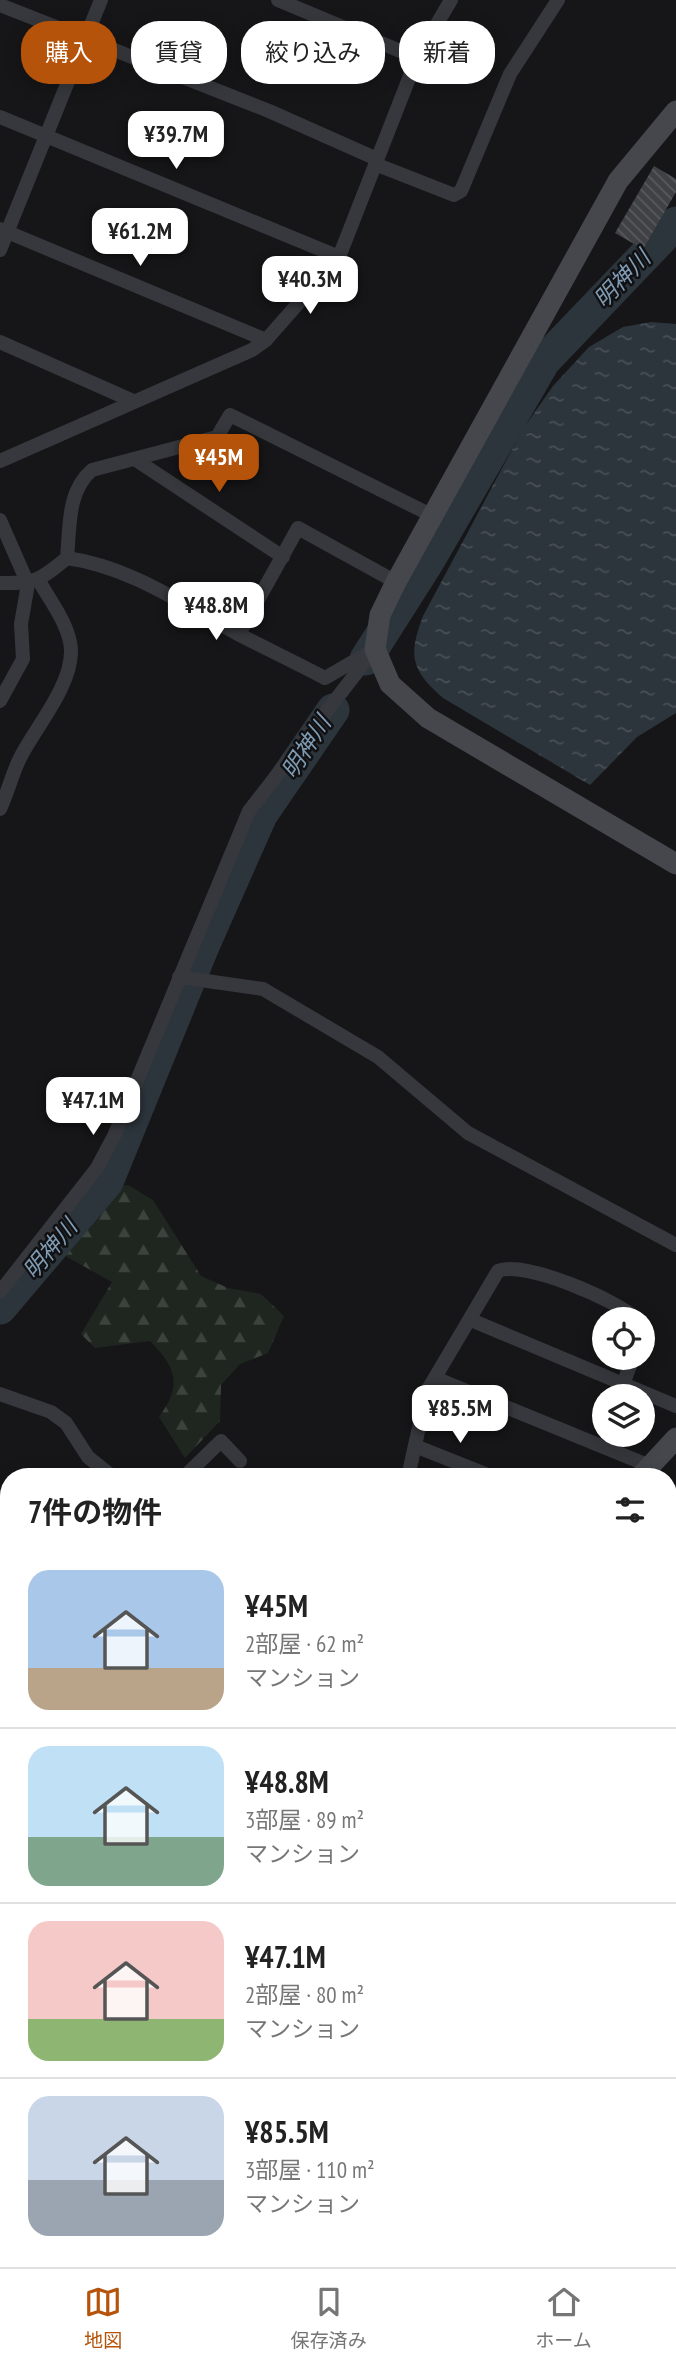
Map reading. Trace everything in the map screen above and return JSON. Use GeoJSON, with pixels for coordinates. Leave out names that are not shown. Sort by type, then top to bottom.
{"type":"FeatureCollection","features":[{"type":"Feature","properties":{"kind":"street"},"geometry":{"type":"LineString","coordinates":[[94,21],[101,0]]}},
{"type":"Feature","properties":{"kind":"street"},"geometry":{"type":"LineString","coordinates":[[278,0],[399,50]]}},
{"type":"Feature","properties":{"kind":"street"},"geometry":{"type":"LineString","coordinates":[[439,21],[451,0]]}},
{"type":"Feature","properties":{"kind":"street"},"geometry":{"type":"LineString","coordinates":[[117,54],[269,111],[454,195],[461,191],[510,74],[558,0]]}},
{"type":"Feature","properties":{"kind":"street"},"geometry":{"type":"LineString","coordinates":[[0,5],[37,21]]}},
{"type":"Feature","properties":{"kind":"street"},"geometry":{"type":"LineString","coordinates":[[0,250],[4,230],[69,84]]}},
{"type":"Feature","properties":{"kind":"street"},"geometry":{"type":"LineString","coordinates":[[0,461],[252,350],[266,340],[339,257],[407,84]]}},
{"type":"Feature","properties":{"kind":"street"},"geometry":{"type":"LineString","coordinates":[[0,1292],[97,1168],[114,1136],[249,811],[375,649],[380,615],[396,582],[618,181],[676,111]]}},
{"type":"Feature","properties":{"kind":"street"},"geometry":{"type":"LineString","coordinates":[[0,117],[339,257]]}},
{"type":"Feature","properties":{"kind":"street"},"geometry":{"type":"LineString","coordinates":[[4,230],[266,340]]}},
{"type":"Feature","properties":{"kind":"street"},"geometry":{"type":"LineString","coordinates":[[0,342],[132,401]]}},
{"type":"Feature","properties":{"kind":"street"},"geometry":{"type":"LineString","coordinates":[[67,558],[71,505],[80,480],[92,470],[216,437],[230,415],[433,516]]}},
{"type":"Feature","properties":{"kind":"street"},"geometry":{"type":"LineString","coordinates":[[136,460],[283,556]]}},
{"type":"Feature","properties":{"kind":"street"},"geometry":{"type":"LineString","coordinates":[[0,520],[34,582],[66,631],[71,651],[68,667],[42,724],[20,758],[0,809]]}},
{"type":"Feature","properties":{"kind":"street"},"geometry":{"type":"LineString","coordinates":[[239,634],[299,528],[396,582]]}},
{"type":"Feature","properties":{"kind":"street"},"geometry":{"type":"LineString","coordinates":[[0,583],[34,582],[67,558],[116,569],[154,586],[239,634],[326,678],[375,649]]}},
{"type":"Feature","properties":{"kind":"street"},"geometry":{"type":"LineString","coordinates":[[0,701],[23,659],[21,624],[34,582]]}},
{"type":"Feature","properties":{"kind":"street"},"geometry":{"type":"LineString","coordinates":[[375,649],[390,684],[428,718],[676,864]]}},
{"type":"Feature","properties":{"kind":"street"},"geometry":{"type":"LineString","coordinates":[[179,977],[263,989],[378,1057],[468,1133],[676,1245]]}},
{"type":"Feature","properties":{"kind":"street"},"geometry":{"type":"LineString","coordinates":[[410,1468],[427,1391],[498,1271],[517,1267],[618,1307]]}},
{"type":"Feature","properties":{"kind":"street"},"geometry":{"type":"LineString","coordinates":[[471,1320],[623,1384],[628,1370]]}},
{"type":"Feature","properties":{"kind":"street"},"geometry":{"type":"LineString","coordinates":[[435,1378],[638,1468]]}},
{"type":"Feature","properties":{"kind":"street"},"geometry":{"type":"LineString","coordinates":[[0,1394],[51,1412],[66,1423],[88,1457],[102,1468]]}},
{"type":"Feature","properties":{"kind":"street"},"geometry":{"type":"LineString","coordinates":[[655,1397],[676,1406]]}},
{"type":"Feature","properties":{"kind":"street"},"geometry":{"type":"LineString","coordinates":[[648,1468],[676,1438]]}},
{"type":"Feature","properties":{"kind":"street"},"geometry":{"type":"LineString","coordinates":[[194,1468],[222,1441],[240,1461]]}},
{"type":"Feature","properties":{"kind":"street"},"geometry":{"type":"LineString","coordinates":[[415,1446],[470,1468]]}},
{"type":"Feature","properties":{"kind":"green space"},"geometry":{"type":"Polygon","coordinates":[[[128,1185],[153,1200],[201,1276],[228,1288],[261,1294],[284,1316],[268,1353],[240,1364],[221,1385],[220,1421],[185,1458],[159,1417],[174,1386],[171,1368],[150,1341],[95,1348],[81,1334],[112,1282],[60,1253],[115,1186],[128,1185]]]}},
{"type":"Feature","properties":{"kind":"water"},"geometry":{"type":"Polygon","coordinates":[[[651,322],[676,324],[676,713],[637,737],[590,785],[443,698],[424,679],[415,662],[415,642],[423,616],[523,429],[553,386],[589,347],[623,327],[651,322]]]}},
{"type":"Feature","properties":{"kind":"building"},"geometry":{"type":"Polygon","coordinates":[[[654,166],[676,179],[676,192],[643,249],[615,233],[654,166]]]}},
{"type":"Feature","properties":{"kind":"waterway","name":"明神川"},"geometry":{"type":"LineString","coordinates":[[366,659],[427,563],[544,361],[676,223]]}},
{"type":"Feature","properties":{"kind":"waterway","name":"明神川"},"geometry":{"type":"LineString","coordinates":[[0,1308],[107,1182],[203,946],[261,815],[333,710]]}}]}
